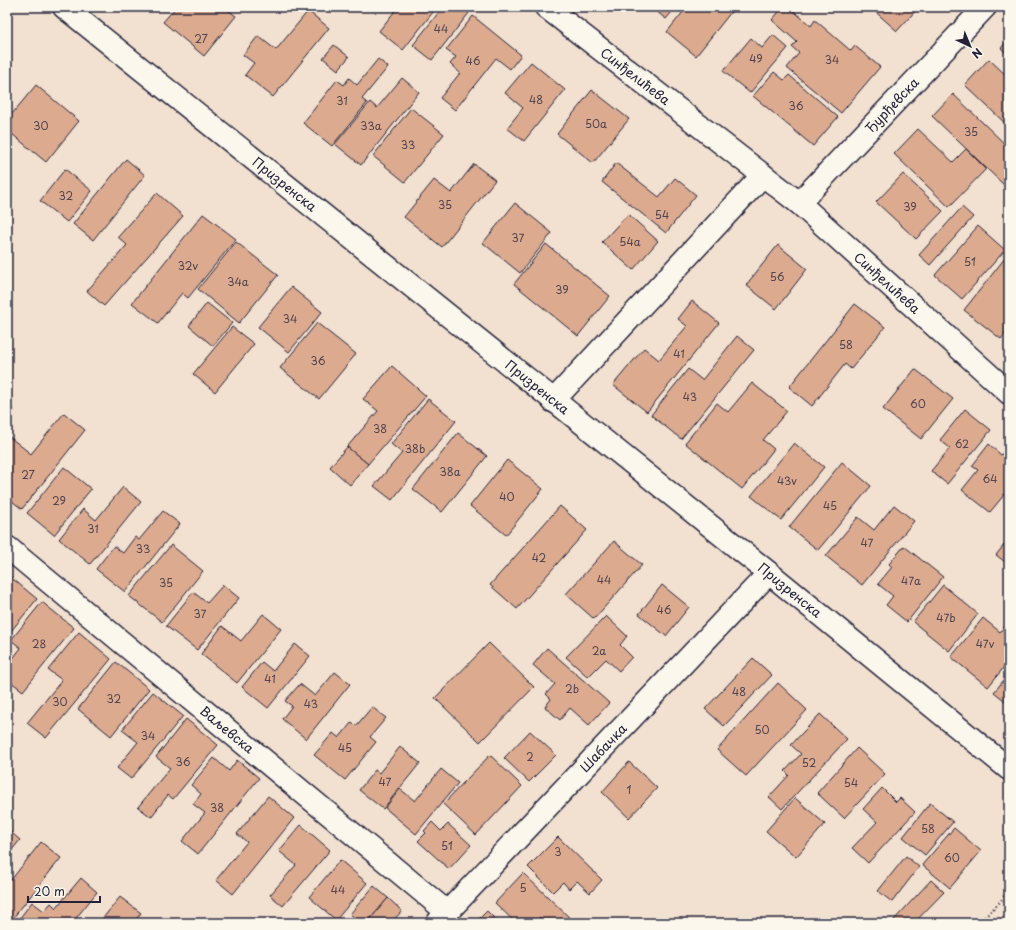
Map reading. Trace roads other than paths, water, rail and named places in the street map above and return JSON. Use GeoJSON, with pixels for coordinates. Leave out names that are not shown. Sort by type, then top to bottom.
{"type":"FeatureCollection","features":[{"type":"Feature","properties":{"kind":"street","name":"Призренска"},"geometry":{"type":"LineString","coordinates":[[64,7],[769,573],[1009,769]]}},
{"type":"Feature","properties":{"kind":"street","name":"Синђелићева"},"geometry":{"type":"LineString","coordinates":[[546,7],[799,203],[1009,394]]}},
{"type":"Feature","properties":{"kind":"street","name":"Ђурђевска"},"geometry":{"type":"LineString","coordinates":[[799,203],[985,7]]}},
{"type":"Feature","properties":{"kind":"street"},"geometry":{"type":"LineString","coordinates":[[553,401],[763,175]]}},
{"type":"Feature","properties":{"kind":"street","name":"Ваљевска"},"geometry":{"type":"LineString","coordinates":[[7,547],[442,918]]}},
{"type":"Feature","properties":{"kind":"street","name":"Шабачка"},"geometry":{"type":"LineString","coordinates":[[442,918],[769,573]]}}]}
